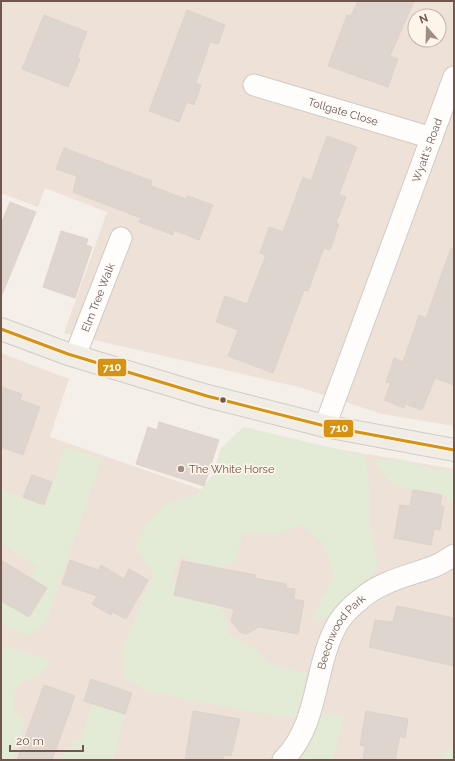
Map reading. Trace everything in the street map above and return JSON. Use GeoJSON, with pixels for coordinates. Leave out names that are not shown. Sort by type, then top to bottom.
{"type":"FeatureCollection","features":[{"type":"Feature","properties":{"kind":"main road"},"geometry":{"type":"LineString","coordinates":[[1,329],[75,356],[207,396],[325,426],[454,450]]}},
{"type":"Feature","properties":{"kind":"street","name":"Wyatt's Road"},"geometry":{"type":"LineString","coordinates":[[325,426],[454,77]]}},
{"type":"Feature","properties":{"kind":"street","name":"Tollgate Close"},"geometry":{"type":"LineString","coordinates":[[254,85],[432,138]]}},
{"type":"Feature","properties":{"kind":"street","name":"Elm Tree Walk"},"geometry":{"type":"LineString","coordinates":[[75,356],[121,238]]}},
{"type":"Feature","properties":{"kind":"street","name":"Beechwood Park"},"geometry":{"type":"LineString","coordinates":[[283,760],[290,753],[308,722],[324,658],[338,622],[362,597],[394,580],[436,565],[454,555]]}},
{"type":"Feature","properties":{"kind":"shaded area"},"geometry":{"type":"Polygon","coordinates":[[[1,1],[454,1],[454,426],[382,414],[299,387],[64,333],[107,212],[45,188],[38,207],[1,193],[1,1]]]}},
{"type":"Feature","properties":{"kind":"shaded area"},"geometry":{"type":"Polygon","coordinates":[[[1,353],[69,379],[50,437],[214,494],[237,432],[454,469],[454,760],[1,760],[1,353]]]}},
{"type":"Feature","properties":{"kind":"green space"},"geometry":{"type":"Polygon","coordinates":[[[244,427],[366,456],[370,492],[370,524],[378,567],[368,582],[330,618],[311,620],[334,575],[323,543],[301,525],[279,533],[243,534],[236,561],[215,571],[180,555],[171,583],[206,592],[224,612],[230,635],[252,647],[271,664],[307,674],[301,718],[259,713],[146,691],[124,677],[124,644],[153,574],[135,547],[148,522],[165,504],[197,494],[212,476],[221,448],[244,427]]]}},
{"type":"Feature","properties":{"kind":"green space"},"geometry":{"type":"Polygon","coordinates":[[[65,447],[102,459],[46,623],[29,636],[1,623],[1,601],[29,617],[47,588],[31,578],[36,566],[1,543],[1,489],[44,507],[65,447]]]}},
{"type":"Feature","properties":{"kind":"green space"},"geometry":{"type":"Polygon","coordinates":[[[395,458],[425,467],[454,472],[454,507],[449,499],[442,494],[427,490],[410,489],[393,484],[373,460],[395,458]]]}},
{"type":"Feature","properties":{"kind":"green space"},"geometry":{"type":"Polygon","coordinates":[[[8,647],[51,660],[40,676],[21,682],[15,693],[13,703],[14,707],[20,715],[26,719],[13,760],[1,760],[1,648],[8,647]]]}},
{"type":"Feature","properties":{"kind":"green space"},"geometry":{"type":"Polygon","coordinates":[[[92,703],[125,714],[114,760],[70,760],[61,757],[65,747],[71,748],[75,739],[81,741],[92,703]]]}},
{"type":"Feature","properties":{"kind":"green space"},"geometry":{"type":"Polygon","coordinates":[[[319,712],[345,717],[333,760],[300,760],[309,747],[319,712]]]}},
{"type":"Feature","properties":{"kind":"green space"},"geometry":{"type":"Polygon","coordinates":[[[454,746],[454,760],[441,760],[443,754],[454,746]]]}},
{"type":"Feature","properties":{"kind":"building"},"geometry":{"type":"Polygon","coordinates":[[[358,1],[414,1],[411,8],[407,8],[407,17],[390,56],[398,59],[388,87],[328,66],[347,15],[351,16],[358,1]]]}},
{"type":"Feature","properties":{"kind":"building"},"geometry":{"type":"Polygon","coordinates":[[[187,10],[225,25],[218,44],[210,42],[196,83],[201,85],[194,105],[187,102],[179,122],[149,111],[187,10]]]}},
{"type":"Feature","properties":{"kind":"building"},"geometry":{"type":"Polygon","coordinates":[[[44,15],[87,32],[77,58],[80,59],[68,87],[22,69],[44,15]]]}},
{"type":"Feature","properties":{"kind":"building"},"geometry":{"type":"Polygon","coordinates":[[[327,136],[357,147],[339,194],[346,197],[336,223],[339,224],[330,250],[324,248],[308,291],[304,290],[273,373],[228,356],[238,330],[216,322],[225,296],[247,304],[266,255],[260,253],[269,227],[283,232],[303,177],[311,181],[327,136]]]}},
{"type":"Feature","properties":{"kind":"building"},"geometry":{"type":"Polygon","coordinates":[[[64,148],[152,181],[151,186],[186,199],[188,196],[213,205],[199,240],[174,230],[173,235],[139,222],[141,218],[73,192],[77,176],[56,169],[64,148]]]}},
{"type":"Feature","properties":{"kind":"building"},"geometry":{"type":"Polygon","coordinates":[[[10,202],[36,212],[1,297],[1,224],[10,202]]]}},
{"type":"Feature","properties":{"kind":"building"},"geometry":{"type":"Polygon","coordinates":[[[61,231],[88,239],[86,245],[92,247],[75,298],[43,287],[61,231]]]}},
{"type":"Feature","properties":{"kind":"building"},"geometry":{"type":"Polygon","coordinates":[[[451,248],[454,249],[454,385],[435,378],[422,410],[405,404],[404,408],[384,400],[391,383],[386,382],[394,358],[403,362],[419,315],[426,318],[451,248]]]}},
{"type":"Feature","properties":{"kind":"building"},"geometry":{"type":"Polygon","coordinates":[[[1,387],[22,394],[20,400],[40,407],[23,455],[1,447],[1,387]]]}},
{"type":"Feature","properties":{"kind":"building","name":"The White Horse"},"geometry":{"type":"Polygon","coordinates":[[[159,422],[219,440],[204,486],[136,464],[148,427],[157,430],[159,422]]]}},
{"type":"Feature","properties":{"kind":"building"},"geometry":{"type":"Polygon","coordinates":[[[32,475],[52,482],[44,505],[23,497],[32,475]]]}},
{"type":"Feature","properties":{"kind":"building"},"geometry":{"type":"Polygon","coordinates":[[[413,490],[442,495],[440,506],[444,507],[440,530],[434,529],[431,545],[394,538],[400,505],[410,506],[413,490]]]}},
{"type":"Feature","properties":{"kind":"building"},"geometry":{"type":"Polygon","coordinates":[[[1,560],[47,588],[29,617],[1,601],[1,560]]]}},
{"type":"Feature","properties":{"kind":"building"},"geometry":{"type":"Polygon","coordinates":[[[70,560],[98,570],[101,565],[124,579],[129,569],[148,580],[126,619],[112,612],[111,615],[92,604],[97,596],[62,584],[70,560]]]}},
{"type":"Feature","properties":{"kind":"building"},"geometry":{"type":"Polygon","coordinates":[[[182,561],[256,575],[255,578],[286,584],[286,588],[295,589],[294,599],[304,601],[298,634],[259,627],[246,634],[240,632],[231,621],[234,609],[174,595],[182,561]]]}},
{"type":"Feature","properties":{"kind":"building"},"geometry":{"type":"Polygon","coordinates":[[[397,606],[454,618],[454,666],[369,647],[375,620],[393,622],[397,606]]]}},
{"type":"Feature","properties":{"kind":"building"},"geometry":{"type":"Polygon","coordinates":[[[91,679],[132,693],[125,714],[84,701],[91,679]]]}},
{"type":"Feature","properties":{"kind":"building"},"geometry":{"type":"Polygon","coordinates":[[[44,685],[75,696],[52,760],[17,760],[44,685]]]}},
{"type":"Feature","properties":{"kind":"building"},"geometry":{"type":"Polygon","coordinates":[[[193,711],[240,719],[231,756],[224,755],[223,760],[185,760],[193,711]]]}},
{"type":"Feature","properties":{"kind":"building"},"geometry":{"type":"Polygon","coordinates":[[[366,711],[408,719],[405,738],[400,736],[395,760],[363,760],[365,746],[360,745],[366,711]]]}},
{"type":"Feature","properties":{"kind":"transit line","name":"710"},"geometry":{"type":"LineString","coordinates":[[1,329],[68,354],[207,396],[325,426],[454,450]]}},
{"type":"Feature","properties":{"kind":"place","name":"The White Horse"},"geometry":{"type":"Point","coordinates":[181,469]}}]}
